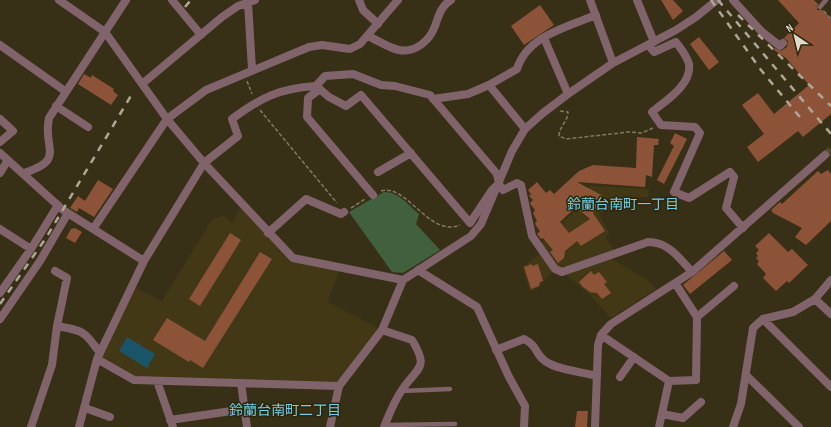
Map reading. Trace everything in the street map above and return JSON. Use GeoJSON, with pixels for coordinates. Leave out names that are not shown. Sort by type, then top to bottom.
{"type":"FeatureCollection","features":[{"type":"Feature","properties":{"kind":"street"},"geometry":{"type":"LineString","coordinates":[[58,0],[105,32],[167,120],[204,163],[293,258],[403,280]]}},
{"type":"Feature","properties":{"kind":"street"},"geometry":{"type":"LineString","coordinates":[[24,173],[37,169],[48,162],[51,154],[47,128],[49,118],[65,91],[126,0]]}},
{"type":"Feature","properties":{"kind":"street"},"geometry":{"type":"LineString","coordinates":[[172,0],[201,35]]}},
{"type":"Feature","properties":{"kind":"street"},"geometry":{"type":"LineString","coordinates":[[359,0],[363,10],[378,24]]}},
{"type":"Feature","properties":{"kind":"street"},"geometry":{"type":"LineString","coordinates":[[93,229],[167,120],[206,90],[252,69],[309,47],[322,45],[350,49],[360,44],[368,36],[398,0]]}},
{"type":"Feature","properties":{"kind":"street"},"geometry":{"type":"LineString","coordinates":[[368,36],[399,50],[412,50],[423,44],[431,35],[441,10],[451,0]]}},
{"type":"Feature","properties":{"kind":"street"},"geometry":{"type":"LineString","coordinates":[[590,0],[613,63]]}},
{"type":"Feature","properties":{"kind":"street"},"geometry":{"type":"LineString","coordinates":[[638,0],[654,52],[676,42],[689,64],[688,75],[682,86],[652,112],[661,125],[695,126],[700,133],[674,192],[689,198],[730,172],[734,177],[726,208],[743,228]]}},
{"type":"Feature","properties":{"kind":"street"},"geometry":{"type":"LineString","coordinates":[[330,427],[339,386],[382,330],[403,280],[471,236],[481,224],[512,151],[525,129],[568,94],[613,63],[696,17],[717,0]]}},
{"type":"Feature","properties":{"kind":"street"},"geometry":{"type":"LineString","coordinates":[[733,0],[762,32],[780,45]]}},
{"type":"Feature","properties":{"kind":"street"},"geometry":{"type":"LineString","coordinates":[[142,84],[238,6],[251,1],[252,69]]}},
{"type":"Feature","properties":{"kind":"street"},"geometry":{"type":"LineString","coordinates":[[433,99],[468,94],[489,85],[517,69],[526,50],[551,33],[596,15]]}},
{"type":"Feature","properties":{"kind":"street"},"geometry":{"type":"LineString","coordinates":[[544,38],[568,94]]}},
{"type":"Feature","properties":{"kind":"street"},"geometry":{"type":"LineString","coordinates":[[0,45],[65,91]]}},
{"type":"Feature","properties":{"kind":"street"},"geometry":{"type":"LineString","coordinates":[[373,195],[306,117],[308,98],[318,88],[325,76],[353,74],[382,85],[430,95],[497,174],[499,184],[503,190],[517,182],[522,186],[532,236],[556,269],[562,272],[648,242],[658,242],[666,245],[692,272]]}},
{"type":"Feature","properties":{"kind":"street"},"geometry":{"type":"LineString","coordinates":[[489,85],[525,129]]}},
{"type":"Feature","properties":{"kind":"street"},"geometry":{"type":"LineString","coordinates":[[79,427],[98,356],[144,261],[204,163],[238,136],[232,119],[255,102],[294,87],[318,88],[329,97],[346,106],[361,95],[470,223],[492,190],[499,184]]}},
{"type":"Feature","properties":{"kind":"street"},"geometry":{"type":"LineString","coordinates":[[56,106],[88,127]]}},
{"type":"Feature","properties":{"kind":"street"},"geometry":{"type":"LineString","coordinates":[[0,119],[12,131],[0,142]]}},
{"type":"Feature","properties":{"kind":"street"},"geometry":{"type":"LineString","coordinates":[[0,153],[68,213],[144,261]]}},
{"type":"Feature","properties":{"kind":"street"},"geometry":{"type":"LineString","coordinates":[[378,172],[411,153]]}},
{"type":"Feature","properties":{"kind":"street"},"geometry":{"type":"LineString","coordinates":[[595,427],[598,345],[601,335],[612,324],[692,272],[825,155]]}},
{"type":"Feature","properties":{"kind":"street"},"geometry":{"type":"LineString","coordinates":[[0,173],[8,160]]}},
{"type":"Feature","properties":{"kind":"street"},"geometry":{"type":"LineString","coordinates":[[268,233],[306,199],[341,214],[344,212]]}},
{"type":"Feature","properties":{"kind":"street"},"geometry":{"type":"LineString","coordinates":[[2,287],[31,249],[58,205]]}},
{"type":"Feature","properties":{"kind":"street"},"geometry":{"type":"LineString","coordinates":[[0,319],[40,261],[68,213]]}},
{"type":"Feature","properties":{"kind":"street"},"geometry":{"type":"LineString","coordinates":[[0,229],[31,249]]}},
{"type":"Feature","properties":{"kind":"street"},"geometry":{"type":"LineString","coordinates":[[418,270],[477,307],[508,378],[525,406],[524,427]]}},
{"type":"Feature","properties":{"kind":"street"},"geometry":{"type":"LineString","coordinates":[[31,427],[52,365],[57,326],[67,278],[55,271]]}},
{"type":"Feature","properties":{"kind":"street"},"geometry":{"type":"LineString","coordinates":[[733,427],[741,404],[753,328],[763,319],[794,312],[815,298],[831,280]]}},
{"type":"Feature","properties":{"kind":"street"},"geometry":{"type":"LineString","coordinates":[[601,335],[669,381],[696,380],[698,317],[675,283]]}},
{"type":"Feature","properties":{"kind":"street"},"geometry":{"type":"LineString","coordinates":[[698,317],[734,286]]}},
{"type":"Feature","properties":{"kind":"street"},"geometry":{"type":"LineString","coordinates":[[815,298],[831,314]]}},
{"type":"Feature","properties":{"kind":"street"},"geometry":{"type":"LineString","coordinates":[[763,319],[831,387]]}},
{"type":"Feature","properties":{"kind":"street"},"geometry":{"type":"LineString","coordinates":[[57,326],[80,331],[87,335],[98,356],[134,380],[339,386]]}},
{"type":"Feature","properties":{"kind":"street"},"geometry":{"type":"LineString","coordinates":[[382,330],[412,340],[421,354],[421,368],[401,390],[384,426]]}},
{"type":"Feature","properties":{"kind":"street"},"geometry":{"type":"LineString","coordinates":[[496,350],[524,339],[532,343],[543,360],[551,365],[597,376]]}},
{"type":"Feature","properties":{"kind":"street"},"geometry":{"type":"LineString","coordinates":[[620,377],[634,357]]}},
{"type":"Feature","properties":{"kind":"street"},"geometry":{"type":"LineString","coordinates":[[746,375],[799,427]]}},
{"type":"Feature","properties":{"kind":"street"},"geometry":{"type":"LineString","coordinates":[[157,381],[172,424],[245,409]]}},
{"type":"Feature","properties":{"kind":"street"},"geometry":{"type":"LineString","coordinates":[[659,427],[669,381]]}},
{"type":"Feature","properties":{"kind":"street"},"geometry":{"type":"LineString","coordinates":[[241,383],[247,427]]}},
{"type":"Feature","properties":{"kind":"street"},"geometry":{"type":"LineString","coordinates":[[662,414],[683,418],[701,402]]}},
{"type":"Feature","properties":{"kind":"street"},"geometry":{"type":"LineString","coordinates":[[85,408],[110,417]]}},
{"type":"Feature","properties":{"kind":"lane"},"geometry":{"type":"LineString","coordinates":[[821,8],[826,0]]}},
{"type":"Feature","properties":{"kind":"lane"},"geometry":{"type":"LineString","coordinates":[[401,390],[450,390]]}},
{"type":"Feature","properties":{"kind":"lane"},"geometry":{"type":"LineString","coordinates":[[384,426],[455,424]]}},
{"type":"Feature","properties":{"kind":"path"},"geometry":{"type":"LineString","coordinates":[[821,8],[831,19]]}},
{"type":"Feature","properties":{"kind":"path"},"geometry":{"type":"LineString","coordinates":[[244,73],[255,102],[264,115],[344,212],[382,190],[391,190],[399,194],[425,217],[446,226],[455,228],[470,223]]}},
{"type":"Feature","properties":{"kind":"path"},"geometry":{"type":"LineString","coordinates":[[559,112],[568,112],[568,117],[559,131],[559,136],[566,139],[629,132],[642,133],[661,125]]}},
{"type":"Feature","properties":{"kind":"shaded area"},"geometry":{"type":"Polygon","coordinates":[[[590,186],[649,189],[648,197],[630,197],[599,214],[609,233],[605,237],[614,250],[563,268],[558,266],[541,243],[575,211],[590,186]]]}},
{"type":"Feature","properties":{"kind":"shaded area"},"geometry":{"type":"Polygon","coordinates":[[[243,203],[293,258],[340,268],[328,302],[382,330],[339,386],[134,380],[97,359],[132,286],[162,301],[213,218],[224,216],[232,223],[243,203]]]}},
{"type":"Feature","properties":{"kind":"shaded area"},"geometry":{"type":"Polygon","coordinates":[[[540,254],[553,271],[537,289],[530,291],[522,267],[540,254]]]}},
{"type":"Feature","properties":{"kind":"shaded area"},"geometry":{"type":"Polygon","coordinates":[[[606,258],[613,260],[647,279],[656,289],[611,318],[590,295],[565,274],[606,258]]]}},
{"type":"Feature","properties":{"kind":"green space"},"geometry":{"type":"Polygon","coordinates":[[[384,192],[394,194],[399,197],[419,214],[416,224],[440,250],[403,273],[392,272],[349,212],[384,192]]]}},
{"type":"Feature","properties":{"kind":"water"},"geometry":{"type":"Polygon","coordinates":[[[127,337],[155,354],[147,368],[119,351],[127,337]]]}},
{"type":"Feature","properties":{"kind":"building"},"geometry":{"type":"Polygon","coordinates":[[[661,0],[673,0],[683,11],[673,20],[661,0]]]}},
{"type":"Feature","properties":{"kind":"building"},"geometry":{"type":"Polygon","coordinates":[[[778,0],[814,0],[818,4],[817,10],[823,10],[831,19],[831,114],[803,137],[798,131],[758,162],[747,147],[764,134],[742,105],[758,93],[774,114],[809,85],[786,58],[774,50],[774,48],[781,51],[787,47],[788,41],[784,38],[799,23],[778,0]]]}},
{"type":"Feature","properties":{"kind":"building"},"geometry":{"type":"Polygon","coordinates":[[[540,5],[554,25],[524,45],[511,26],[540,5]]]}},
{"type":"Feature","properties":{"kind":"building"},"geometry":{"type":"Polygon","coordinates":[[[699,37],[719,62],[709,70],[690,44],[699,37]]]}},
{"type":"Feature","properties":{"kind":"building"},"geometry":{"type":"Polygon","coordinates":[[[84,74],[91,78],[92,75],[114,89],[113,91],[118,95],[111,105],[78,84],[84,74]]]}},
{"type":"Feature","properties":{"kind":"building"},"geometry":{"type":"Polygon","coordinates":[[[675,133],[687,139],[664,184],[657,180],[674,146],[670,143],[675,133]]]}},
{"type":"Feature","properties":{"kind":"building"},"geometry":{"type":"Polygon","coordinates":[[[637,137],[659,139],[658,145],[654,145],[652,177],[646,175],[645,187],[577,182],[603,196],[593,213],[605,231],[581,246],[577,241],[565,251],[564,258],[558,263],[550,252],[553,250],[543,238],[541,239],[537,234],[540,231],[535,223],[537,221],[533,213],[535,210],[530,203],[533,200],[529,196],[531,194],[528,190],[537,182],[546,193],[550,190],[554,194],[579,171],[593,165],[636,168],[637,137]],[[576,207],[560,222],[569,233],[590,219],[576,207]]]}},
{"type":"Feature","properties":{"kind":"building"},"geometry":{"type":"Polygon","coordinates":[[[828,170],[831,174],[831,221],[806,245],[795,237],[802,228],[773,213],[771,210],[780,202],[782,204],[818,171],[821,174],[828,170]]]}},
{"type":"Feature","properties":{"kind":"building"},"geometry":{"type":"Polygon","coordinates":[[[98,180],[113,189],[94,217],[79,208],[77,212],[70,208],[78,196],[85,201],[98,180]]]}},
{"type":"Feature","properties":{"kind":"building"},"geometry":{"type":"Polygon","coordinates":[[[75,228],[82,232],[75,243],[66,238],[71,229],[75,228]]]}},
{"type":"Feature","properties":{"kind":"building"},"geometry":{"type":"Polygon","coordinates":[[[230,233],[241,240],[200,306],[189,299],[230,233]]]}},
{"type":"Feature","properties":{"kind":"building"},"geometry":{"type":"Polygon","coordinates":[[[769,233],[788,252],[792,249],[808,265],[789,283],[787,281],[776,291],[763,278],[766,274],[757,264],[759,261],[756,258],[758,256],[756,253],[759,250],[755,246],[769,233]]]}},
{"type":"Feature","properties":{"kind":"building"},"geometry":{"type":"Polygon","coordinates":[[[724,251],[732,260],[690,294],[683,285],[724,251]]]}},
{"type":"Feature","properties":{"kind":"building"},"geometry":{"type":"Polygon","coordinates":[[[260,252],[272,259],[203,368],[190,360],[189,362],[153,340],[167,318],[205,341],[260,252]]]}},
{"type":"Feature","properties":{"kind":"building"},"geometry":{"type":"Polygon","coordinates":[[[532,264],[532,266],[538,264],[543,281],[540,282],[539,286],[531,289],[524,267],[532,264]]]}},
{"type":"Feature","properties":{"kind":"building"},"geometry":{"type":"Polygon","coordinates":[[[591,271],[594,275],[599,272],[607,282],[604,284],[611,293],[602,299],[597,293],[590,292],[579,282],[591,271]]]}},
{"type":"Feature","properties":{"kind":"building"},"geometry":{"type":"Polygon","coordinates":[[[577,411],[588,411],[587,427],[575,427],[577,411]]]}},
{"type":"Feature","properties":{"kind":"tunnel"},"geometry":{"type":"LineString","coordinates":[[825,155],[831,150]]}},
{"type":"Feature","properties":{"kind":"railway"},"geometry":{"type":"LineString","coordinates":[[185,7],[191,0]]}},
{"type":"Feature","properties":{"kind":"railway"},"geometry":{"type":"LineString","coordinates":[[711,0],[761,70],[804,122]]}},
{"type":"Feature","properties":{"kind":"railway"},"geometry":{"type":"LineString","coordinates":[[718,0],[831,134]]}},
{"type":"Feature","properties":{"kind":"railway"},"geometry":{"type":"LineString","coordinates":[[738,15],[831,106]]}},
{"type":"Feature","properties":{"kind":"railway"},"geometry":{"type":"LineString","coordinates":[[0,304],[46,238],[132,94]]}},
{"type":"Feature","properties":{"kind":"district","name":"鈴蘭台南町一丁目"},"geometry":{"type":"Point","coordinates":[623,204]}},
{"type":"Feature","properties":{"kind":"district","name":"鈴蘭台南町二丁目"},"geometry":{"type":"Point","coordinates":[285,410]}}]}
